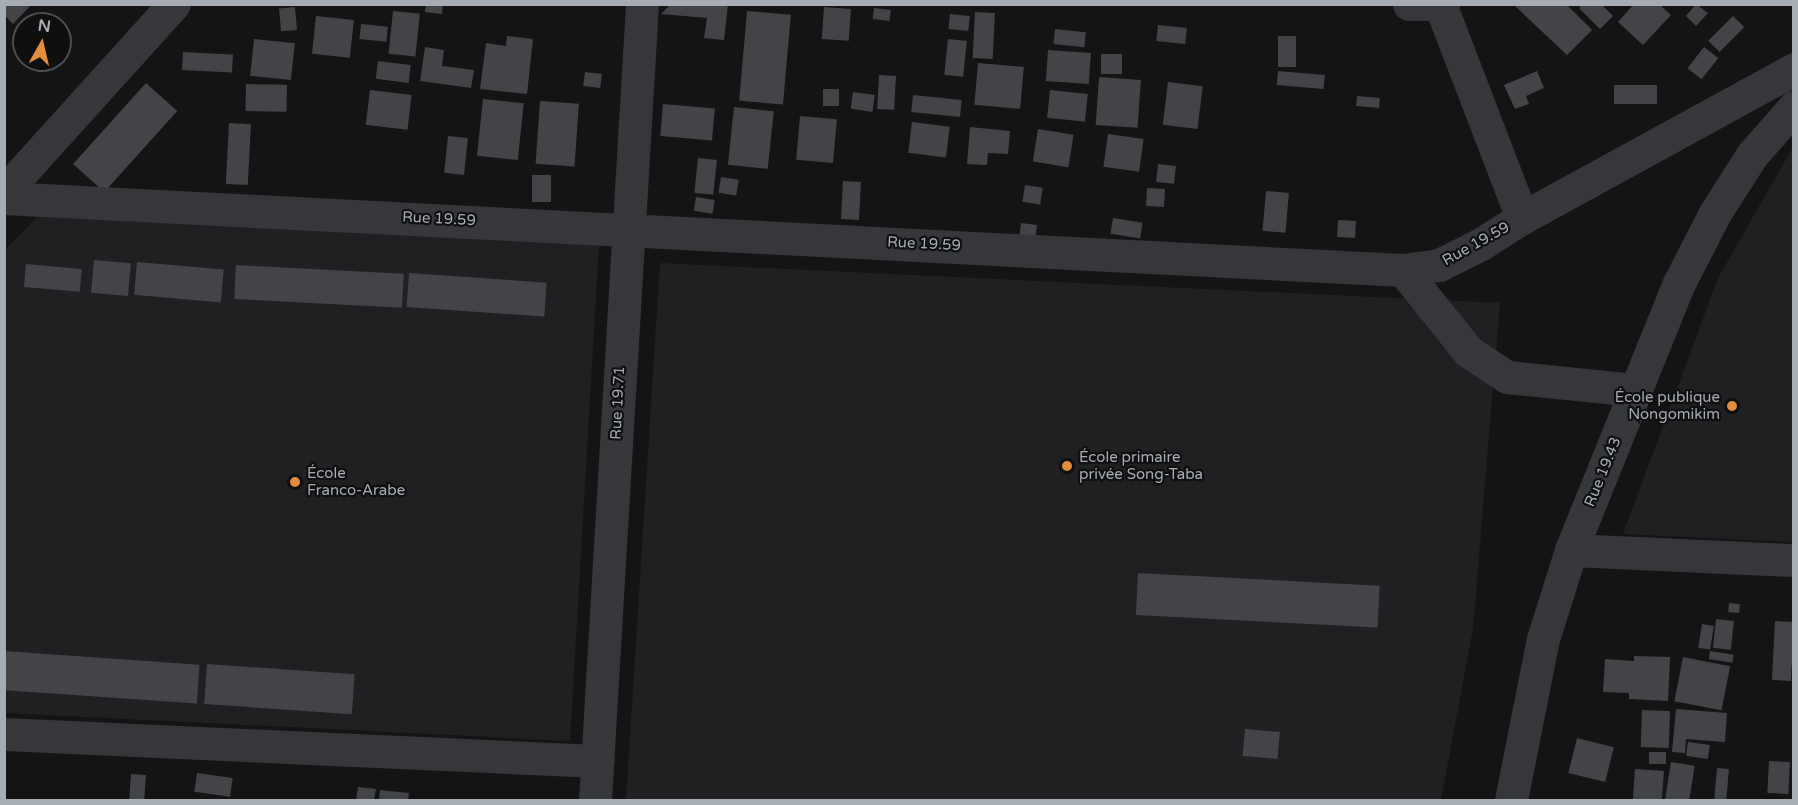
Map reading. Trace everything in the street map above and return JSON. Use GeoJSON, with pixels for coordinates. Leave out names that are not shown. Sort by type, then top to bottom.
{"type":"FeatureCollection","features":[{"type":"Feature","properties":{"kind":"street"},"geometry":{"type":"LineString","coordinates":[[4,192],[174,4]]}},
{"type":"Feature","properties":{"kind":"street","name":"Rue 19.71"},"geometry":{"type":"LineString","coordinates":[[595,801],[642,4]]}},
{"type":"Feature","properties":{"kind":"street"},"geometry":{"type":"LineString","coordinates":[[1409,4],[1441,5],[1522,218]]}},
{"type":"Feature","properties":{"kind":"street","name":"Rue 19.59"},"geometry":{"type":"LineString","coordinates":[[4,198],[629,228],[1403,270],[1439,265],[1481,244],[1522,218],[1794,69]]}},
{"type":"Feature","properties":{"kind":"street","name":"Rue 19.43"},"geometry":{"type":"LineString","coordinates":[[1511,801],[1543,639],[1571,550],[1678,285],[1715,213],[1752,155],[1794,107]]}},
{"type":"Feature","properties":{"kind":"street"},"geometry":{"type":"LineString","coordinates":[[1403,270],[1469,352],[1507,377],[1553,384],[1636,390]]}},
{"type":"Feature","properties":{"kind":"street"},"geometry":{"type":"LineString","coordinates":[[1571,550],[1794,560]]}},
{"type":"Feature","properties":{"kind":"street"},"geometry":{"type":"LineString","coordinates":[[4,734],[597,761]]}},
{"type":"Feature","properties":{"kind":"shaded area","name":"École publique Nongomikim"},"geometry":{"type":"Polygon","coordinates":[[[1793,147],[1793,542],[1623,534],[1718,278],[1793,147]]]}},
{"type":"Feature","properties":{"kind":"shaded area","name":"École Franco-Arabe"},"geometry":{"type":"Polygon","coordinates":[[[41,213],[599,244],[570,741],[5,713],[4,251],[41,213]]]}},
{"type":"Feature","properties":{"kind":"shaded area","name":"École primaire privée Song-Taba"},"geometry":{"type":"Polygon","coordinates":[[[660,263],[1500,303],[1473,629],[1441,800],[626,800],[660,263]]]}},
{"type":"Feature","properties":{"kind":"building"},"geometry":{"type":"Polygon","coordinates":[[[4,4],[32,4],[24,12],[12,12],[12,23],[4,15],[4,4]]]}},
{"type":"Feature","properties":{"kind":"building"},"geometry":{"type":"Polygon","coordinates":[[[426,4],[443,4],[442,14],[425,12],[426,4]]]}},
{"type":"Feature","properties":{"kind":"building"},"geometry":{"type":"Polygon","coordinates":[[[671,4],[728,4],[724,40],[704,38],[707,18],[661,14],[671,4]]]}},
{"type":"Feature","properties":{"kind":"building"},"geometry":{"type":"Polygon","coordinates":[[[1513,4],[1566,4],[1592,30],[1567,55],[1513,4]]]}},
{"type":"Feature","properties":{"kind":"building"},"geometry":{"type":"Polygon","coordinates":[[[1583,4],[1601,4],[1613,16],[1600,29],[1579,8],[1583,4]]]}},
{"type":"Feature","properties":{"kind":"building"},"geometry":{"type":"Polygon","coordinates":[[[1634,4],[1659,4],[1671,15],[1643,45],[1618,22],[1634,4]]]}},
{"type":"Feature","properties":{"kind":"building"},"geometry":{"type":"Polygon","coordinates":[[[1696,4],[1708,13],[1696,26],[1686,16],[1696,4]]]}},
{"type":"Feature","properties":{"kind":"building"},"geometry":{"type":"Polygon","coordinates":[[[295,7],[297,30],[281,31],[279,8],[295,7]]]}},
{"type":"Feature","properties":{"kind":"building"},"geometry":{"type":"Polygon","coordinates":[[[824,7],[851,9],[849,41],[822,39],[824,7]]]}},
{"type":"Feature","properties":{"kind":"building"},"geometry":{"type":"Polygon","coordinates":[[[874,8],[891,10],[890,21],[873,19],[874,8]]]}},
{"type":"Feature","properties":{"kind":"building"},"geometry":{"type":"Polygon","coordinates":[[[393,11],[420,14],[415,57],[389,54],[393,11]]]}},
{"type":"Feature","properties":{"kind":"building"},"geometry":{"type":"Polygon","coordinates":[[[747,11],[791,15],[783,104],[739,101],[747,11]]]}},
{"type":"Feature","properties":{"kind":"building"},"geometry":{"type":"Polygon","coordinates":[[[975,12],[995,13],[993,59],[973,58],[975,12]]]}},
{"type":"Feature","properties":{"kind":"building"},"geometry":{"type":"Polygon","coordinates":[[[950,14],[970,16],[968,31],[948,29],[950,14]]]}},
{"type":"Feature","properties":{"kind":"building"},"geometry":{"type":"Polygon","coordinates":[[[316,16],[354,20],[350,58],[312,54],[316,16]]]}},
{"type":"Feature","properties":{"kind":"building"},"geometry":{"type":"Polygon","coordinates":[[[1733,16],[1744,27],[1720,52],[1708,41],[1733,16]]]}},
{"type":"Feature","properties":{"kind":"building"},"geometry":{"type":"Polygon","coordinates":[[[361,24],[388,27],[386,42],[359,39],[361,24]]]}},
{"type":"Feature","properties":{"kind":"building"},"geometry":{"type":"Polygon","coordinates":[[[1158,25],[1187,28],[1185,44],[1156,41],[1158,25]]]}},
{"type":"Feature","properties":{"kind":"building"},"geometry":{"type":"Polygon","coordinates":[[[1055,29],[1086,32],[1084,47],[1053,44],[1055,29]]]}},
{"type":"Feature","properties":{"kind":"building"},"geometry":{"type":"Polygon","coordinates":[[[507,36],[533,39],[527,94],[480,89],[486,43],[506,46],[507,36]]]}},
{"type":"Feature","properties":{"kind":"building"},"geometry":{"type":"Polygon","coordinates":[[[1278,36],[1296,36],[1296,67],[1278,67],[1278,36]]]}},
{"type":"Feature","properties":{"kind":"building"},"geometry":{"type":"Polygon","coordinates":[[[254,39],[295,43],[291,80],[250,76],[254,39]]]}},
{"type":"Feature","properties":{"kind":"building"},"geometry":{"type":"Polygon","coordinates":[[[948,39],[967,41],[963,77],[944,75],[948,39]]]}},
{"type":"Feature","properties":{"kind":"building"},"geometry":{"type":"Polygon","coordinates":[[[425,47],[444,50],[442,66],[474,70],[471,88],[420,81],[425,47]]]}},
{"type":"Feature","properties":{"kind":"building"},"geometry":{"type":"Polygon","coordinates":[[[1704,47],[1718,58],[1702,79],[1687,68],[1704,47]]]}},
{"type":"Feature","properties":{"kind":"building"},"geometry":{"type":"Polygon","coordinates":[[[1048,50],[1091,53],[1089,84],[1046,81],[1048,50]]]}},
{"type":"Feature","properties":{"kind":"building"},"geometry":{"type":"Polygon","coordinates":[[[183,52],[233,55],[232,73],[182,70],[183,52]]]}},
{"type":"Feature","properties":{"kind":"building"},"geometry":{"type":"Polygon","coordinates":[[[1101,54],[1122,54],[1122,74],[1101,74],[1101,54]]]}},
{"type":"Feature","properties":{"kind":"building"},"geometry":{"type":"Polygon","coordinates":[[[378,61],[411,65],[409,83],[376,79],[378,61]]]}},
{"type":"Feature","properties":{"kind":"building"},"geometry":{"type":"Polygon","coordinates":[[[978,63],[1024,67],[1020,109],[974,105],[978,63]]]}},
{"type":"Feature","properties":{"kind":"building"},"geometry":{"type":"Polygon","coordinates":[[[1278,71],[1325,75],[1324,89],[1277,85],[1278,71]]]}},
{"type":"Feature","properties":{"kind":"building"},"geometry":{"type":"Polygon","coordinates":[[[1537,71],[1544,88],[1526,96],[1529,104],[1515,109],[1504,85],[1537,71]]]}},
{"type":"Feature","properties":{"kind":"building"},"geometry":{"type":"Polygon","coordinates":[[[585,72],[602,74],[600,88],[583,86],[585,72]]]}},
{"type":"Feature","properties":{"kind":"building"},"geometry":{"type":"Polygon","coordinates":[[[879,75],[896,76],[894,110],[877,109],[879,75]]]}},
{"type":"Feature","properties":{"kind":"building"},"geometry":{"type":"Polygon","coordinates":[[[1099,77],[1141,80],[1138,128],[1096,125],[1099,77]]]}},
{"type":"Feature","properties":{"kind":"building"},"geometry":{"type":"Polygon","coordinates":[[[1168,82],[1203,86],[1197,129],[1163,125],[1168,82]]]}},
{"type":"Feature","properties":{"kind":"building"},"geometry":{"type":"Polygon","coordinates":[[[146,83],[177,111],[104,192],[73,164],[146,83]]]}},
{"type":"Feature","properties":{"kind":"building"},"geometry":{"type":"Polygon","coordinates":[[[246,84],[287,85],[287,112],[246,111],[246,84]]]}},
{"type":"Feature","properties":{"kind":"building"},"geometry":{"type":"Polygon","coordinates":[[[1614,85],[1657,85],[1657,104],[1614,104],[1614,85]]]}},
{"type":"Feature","properties":{"kind":"building"},"geometry":{"type":"Polygon","coordinates":[[[823,89],[839,89],[839,106],[823,106],[823,89]]]}},
{"type":"Feature","properties":{"kind":"building"},"geometry":{"type":"Polygon","coordinates":[[[370,90],[412,95],[407,130],[366,125],[370,90]]]}},
{"type":"Feature","properties":{"kind":"building"},"geometry":{"type":"Polygon","coordinates":[[[1050,90],[1088,94],[1085,122],[1047,118],[1050,90]]]}},
{"type":"Feature","properties":{"kind":"building"},"geometry":{"type":"Polygon","coordinates":[[[853,92],[875,95],[872,112],[851,109],[853,92]]]}},
{"type":"Feature","properties":{"kind":"building"},"geometry":{"type":"Polygon","coordinates":[[[913,95],[962,100],[960,117],[911,112],[913,95]]]}},
{"type":"Feature","properties":{"kind":"building"},"geometry":{"type":"Polygon","coordinates":[[[1357,96],[1380,98],[1379,108],[1356,106],[1357,96]]]}},
{"type":"Feature","properties":{"kind":"building"},"geometry":{"type":"Polygon","coordinates":[[[483,99],[524,103],[518,160],[477,156],[483,99]]]}},
{"type":"Feature","properties":{"kind":"building"},"geometry":{"type":"Polygon","coordinates":[[[540,101],[579,104],[575,167],[536,164],[540,101]]]}},
{"type":"Feature","properties":{"kind":"building"},"geometry":{"type":"Polygon","coordinates":[[[663,104],[715,109],[712,140],[660,136],[663,104]]]}},
{"type":"Feature","properties":{"kind":"building"},"geometry":{"type":"Polygon","coordinates":[[[734,107],[774,111],[768,169],[728,165],[734,107]]]}},
{"type":"Feature","properties":{"kind":"building"},"geometry":{"type":"Polygon","coordinates":[[[800,116],[837,119],[833,163],[796,160],[800,116]]]}},
{"type":"Feature","properties":{"kind":"building"},"geometry":{"type":"Polygon","coordinates":[[[912,122],[950,127],[946,157],[908,153],[912,122]]]}},
{"type":"Feature","properties":{"kind":"building"},"geometry":{"type":"Polygon","coordinates":[[[229,123],[251,124],[248,185],[226,184],[229,123]]]}},
{"type":"Feature","properties":{"kind":"building"},"geometry":{"type":"Polygon","coordinates":[[[970,127],[1010,131],[1008,154],[988,153],[987,165],[967,164],[970,127]]]}},
{"type":"Feature","properties":{"kind":"building"},"geometry":{"type":"Polygon","coordinates":[[[1038,129],[1074,135],[1068,167],[1033,162],[1038,129]]]}},
{"type":"Feature","properties":{"kind":"building"},"geometry":{"type":"Polygon","coordinates":[[[1108,134],[1144,139],[1139,172],[1103,167],[1108,134]]]}},
{"type":"Feature","properties":{"kind":"building"},"geometry":{"type":"Polygon","coordinates":[[[448,136],[468,138],[464,175],[444,173],[448,136]]]}},
{"type":"Feature","properties":{"kind":"building"},"geometry":{"type":"Polygon","coordinates":[[[698,158],[717,160],[713,195],[694,193],[698,158]]]}},
{"type":"Feature","properties":{"kind":"building"},"geometry":{"type":"Polygon","coordinates":[[[1158,164],[1176,166],[1174,184],[1156,182],[1158,164]]]}},
{"type":"Feature","properties":{"kind":"building"},"geometry":{"type":"Polygon","coordinates":[[[532,175],[551,175],[551,202],[532,202],[532,175]]]}},
{"type":"Feature","properties":{"kind":"building"},"geometry":{"type":"Polygon","coordinates":[[[721,177],[739,180],[736,196],[718,193],[721,177]]]}},
{"type":"Feature","properties":{"kind":"building"},"geometry":{"type":"Polygon","coordinates":[[[843,181],[861,182],[859,220],[841,219],[843,181]]]}},
{"type":"Feature","properties":{"kind":"building"},"geometry":{"type":"Polygon","coordinates":[[[1025,185],[1043,188],[1040,205],[1022,202],[1025,185]]]}},
{"type":"Feature","properties":{"kind":"building"},"geometry":{"type":"Polygon","coordinates":[[[1147,188],[1165,189],[1164,207],[1146,206],[1147,188]]]}},
{"type":"Feature","properties":{"kind":"building"},"geometry":{"type":"Polygon","coordinates":[[[1266,191],[1289,193],[1285,233],[1263,231],[1266,191]]]}},
{"type":"Feature","properties":{"kind":"building"},"geometry":{"type":"Polygon","coordinates":[[[696,197],[715,200],[713,214],[694,211],[696,197]]]}},
{"type":"Feature","properties":{"kind":"building"},"geometry":{"type":"Polygon","coordinates":[[[1113,218],[1143,223],[1140,238],[1110,234],[1113,218]]]}},
{"type":"Feature","properties":{"kind":"building"},"geometry":{"type":"Polygon","coordinates":[[[1338,220],[1356,221],[1355,238],[1337,237],[1338,220]]]}},
{"type":"Feature","properties":{"kind":"building"},"geometry":{"type":"Polygon","coordinates":[[[1021,223],[1037,225],[1035,240],[1019,238],[1021,223]]]}},
{"type":"Feature","properties":{"kind":"building"},"geometry":{"type":"Polygon","coordinates":[[[94,260],[131,263],[128,296],[91,293],[94,260]]]}},
{"type":"Feature","properties":{"kind":"building"},"geometry":{"type":"Polygon","coordinates":[[[137,262],[224,270],[221,302],[134,295],[137,262]]]}},
{"type":"Feature","properties":{"kind":"building"},"geometry":{"type":"Polygon","coordinates":[[[26,264],[82,269],[80,292],[24,287],[26,264]]]}},
{"type":"Feature","properties":{"kind":"building"},"geometry":{"type":"Polygon","coordinates":[[[236,265],[404,274],[402,308],[234,299],[236,265]]]}},
{"type":"Feature","properties":{"kind":"building"},"geometry":{"type":"Polygon","coordinates":[[[409,273],[547,283],[544,317],[407,307],[409,273]]]}},
{"type":"Feature","properties":{"kind":"building"},"geometry":{"type":"Polygon","coordinates":[[[1138,573],[1380,586],[1377,628],[1136,615],[1138,573]]]}},
{"type":"Feature","properties":{"kind":"building"},"geometry":{"type":"Polygon","coordinates":[[[1729,603],[1740,604],[1739,613],[1728,612],[1729,603]]]}},
{"type":"Feature","properties":{"kind":"building"},"geometry":{"type":"Polygon","coordinates":[[[1716,619],[1734,621],[1731,650],[1713,648],[1716,619]]]}},
{"type":"Feature","properties":{"kind":"building"},"geometry":{"type":"Polygon","coordinates":[[[1775,621],[1794,622],[1791,681],[1772,680],[1775,621]]]}},
{"type":"Feature","properties":{"kind":"building"},"geometry":{"type":"Polygon","coordinates":[[[1702,624],[1714,626],[1710,650],[1698,648],[1702,624]]]}},
{"type":"Feature","properties":{"kind":"building"},"geometry":{"type":"Polygon","coordinates":[[[4,651],[200,665],[197,704],[4,690],[4,651]]]}},
{"type":"Feature","properties":{"kind":"building"},"geometry":{"type":"Polygon","coordinates":[[[1710,651],[1734,655],[1732,663],[1709,659],[1710,651]]]}},
{"type":"Feature","properties":{"kind":"building"},"geometry":{"type":"Polygon","coordinates":[[[1634,656],[1670,657],[1668,701],[1629,699],[1629,693],[1603,692],[1605,659],[1634,661],[1634,656]]]}},
{"type":"Feature","properties":{"kind":"building"},"geometry":{"type":"Polygon","coordinates":[[[1683,657],[1730,666],[1722,710],[1674,701],[1683,657]]]}},
{"type":"Feature","properties":{"kind":"building"},"geometry":{"type":"Polygon","coordinates":[[[207,664],[355,674],[352,714],[204,704],[207,664]]]}},
{"type":"Feature","properties":{"kind":"building"},"geometry":{"type":"Polygon","coordinates":[[[1676,709],[1727,713],[1725,742],[1686,739],[1685,753],[1672,752],[1676,709]]]}},
{"type":"Feature","properties":{"kind":"building"},"geometry":{"type":"Polygon","coordinates":[[[1642,710],[1670,711],[1669,748],[1641,747],[1642,710]]]}},
{"type":"Feature","properties":{"kind":"building"},"geometry":{"type":"Polygon","coordinates":[[[1245,729],[1280,732],[1278,759],[1243,756],[1245,729]]]}},
{"type":"Feature","properties":{"kind":"building"},"geometry":{"type":"Polygon","coordinates":[[[1577,738],[1614,747],[1605,782],[1568,773],[1577,738]]]}},
{"type":"Feature","properties":{"kind":"building"},"geometry":{"type":"Polygon","coordinates":[[[1688,742],[1710,745],[1708,759],[1686,756],[1688,742]]]}},
{"type":"Feature","properties":{"kind":"building"},"geometry":{"type":"Polygon","coordinates":[[[1649,752],[1666,752],[1666,764],[1649,764],[1649,752]]]}},
{"type":"Feature","properties":{"kind":"building"},"geometry":{"type":"Polygon","coordinates":[[[1769,761],[1790,762],[1788,794],[1767,793],[1769,761]]]}},
{"type":"Feature","properties":{"kind":"building"},"geometry":{"type":"Polygon","coordinates":[[[1671,762],[1695,766],[1689,800],[1665,800],[1671,762]]]}},
{"type":"Feature","properties":{"kind":"building"},"geometry":{"type":"Polygon","coordinates":[[[1717,768],[1729,769],[1726,800],[1714,799],[1717,768]]]}},
{"type":"Feature","properties":{"kind":"building"},"geometry":{"type":"Polygon","coordinates":[[[1635,769],[1664,771],[1662,800],[1633,800],[1635,769]]]}},
{"type":"Feature","properties":{"kind":"building"},"geometry":{"type":"Polygon","coordinates":[[[197,773],[233,778],[230,797],[194,792],[197,773]]]}},
{"type":"Feature","properties":{"kind":"building"},"geometry":{"type":"Polygon","coordinates":[[[131,774],[146,775],[144,800],[129,800],[131,774]]]}},
{"type":"Feature","properties":{"kind":"building"},"geometry":{"type":"Polygon","coordinates":[[[358,787],[376,789],[374,800],[356,800],[358,787]]]}},
{"type":"Feature","properties":{"kind":"building"},"geometry":{"type":"Polygon","coordinates":[[[380,790],[409,793],[408,800],[379,800],[380,790]]]}},
{"type":"Feature","properties":{"kind":"place","name":"École publique Nongomikim"},"geometry":{"type":"Point","coordinates":[1732,406]}},
{"type":"Feature","properties":{"kind":"place","name":"École primaire privée Song-Taba"},"geometry":{"type":"Point","coordinates":[1067,466]}},
{"type":"Feature","properties":{"kind":"place","name":"École Franco-Arabe"},"geometry":{"type":"Point","coordinates":[295,482]}}]}
